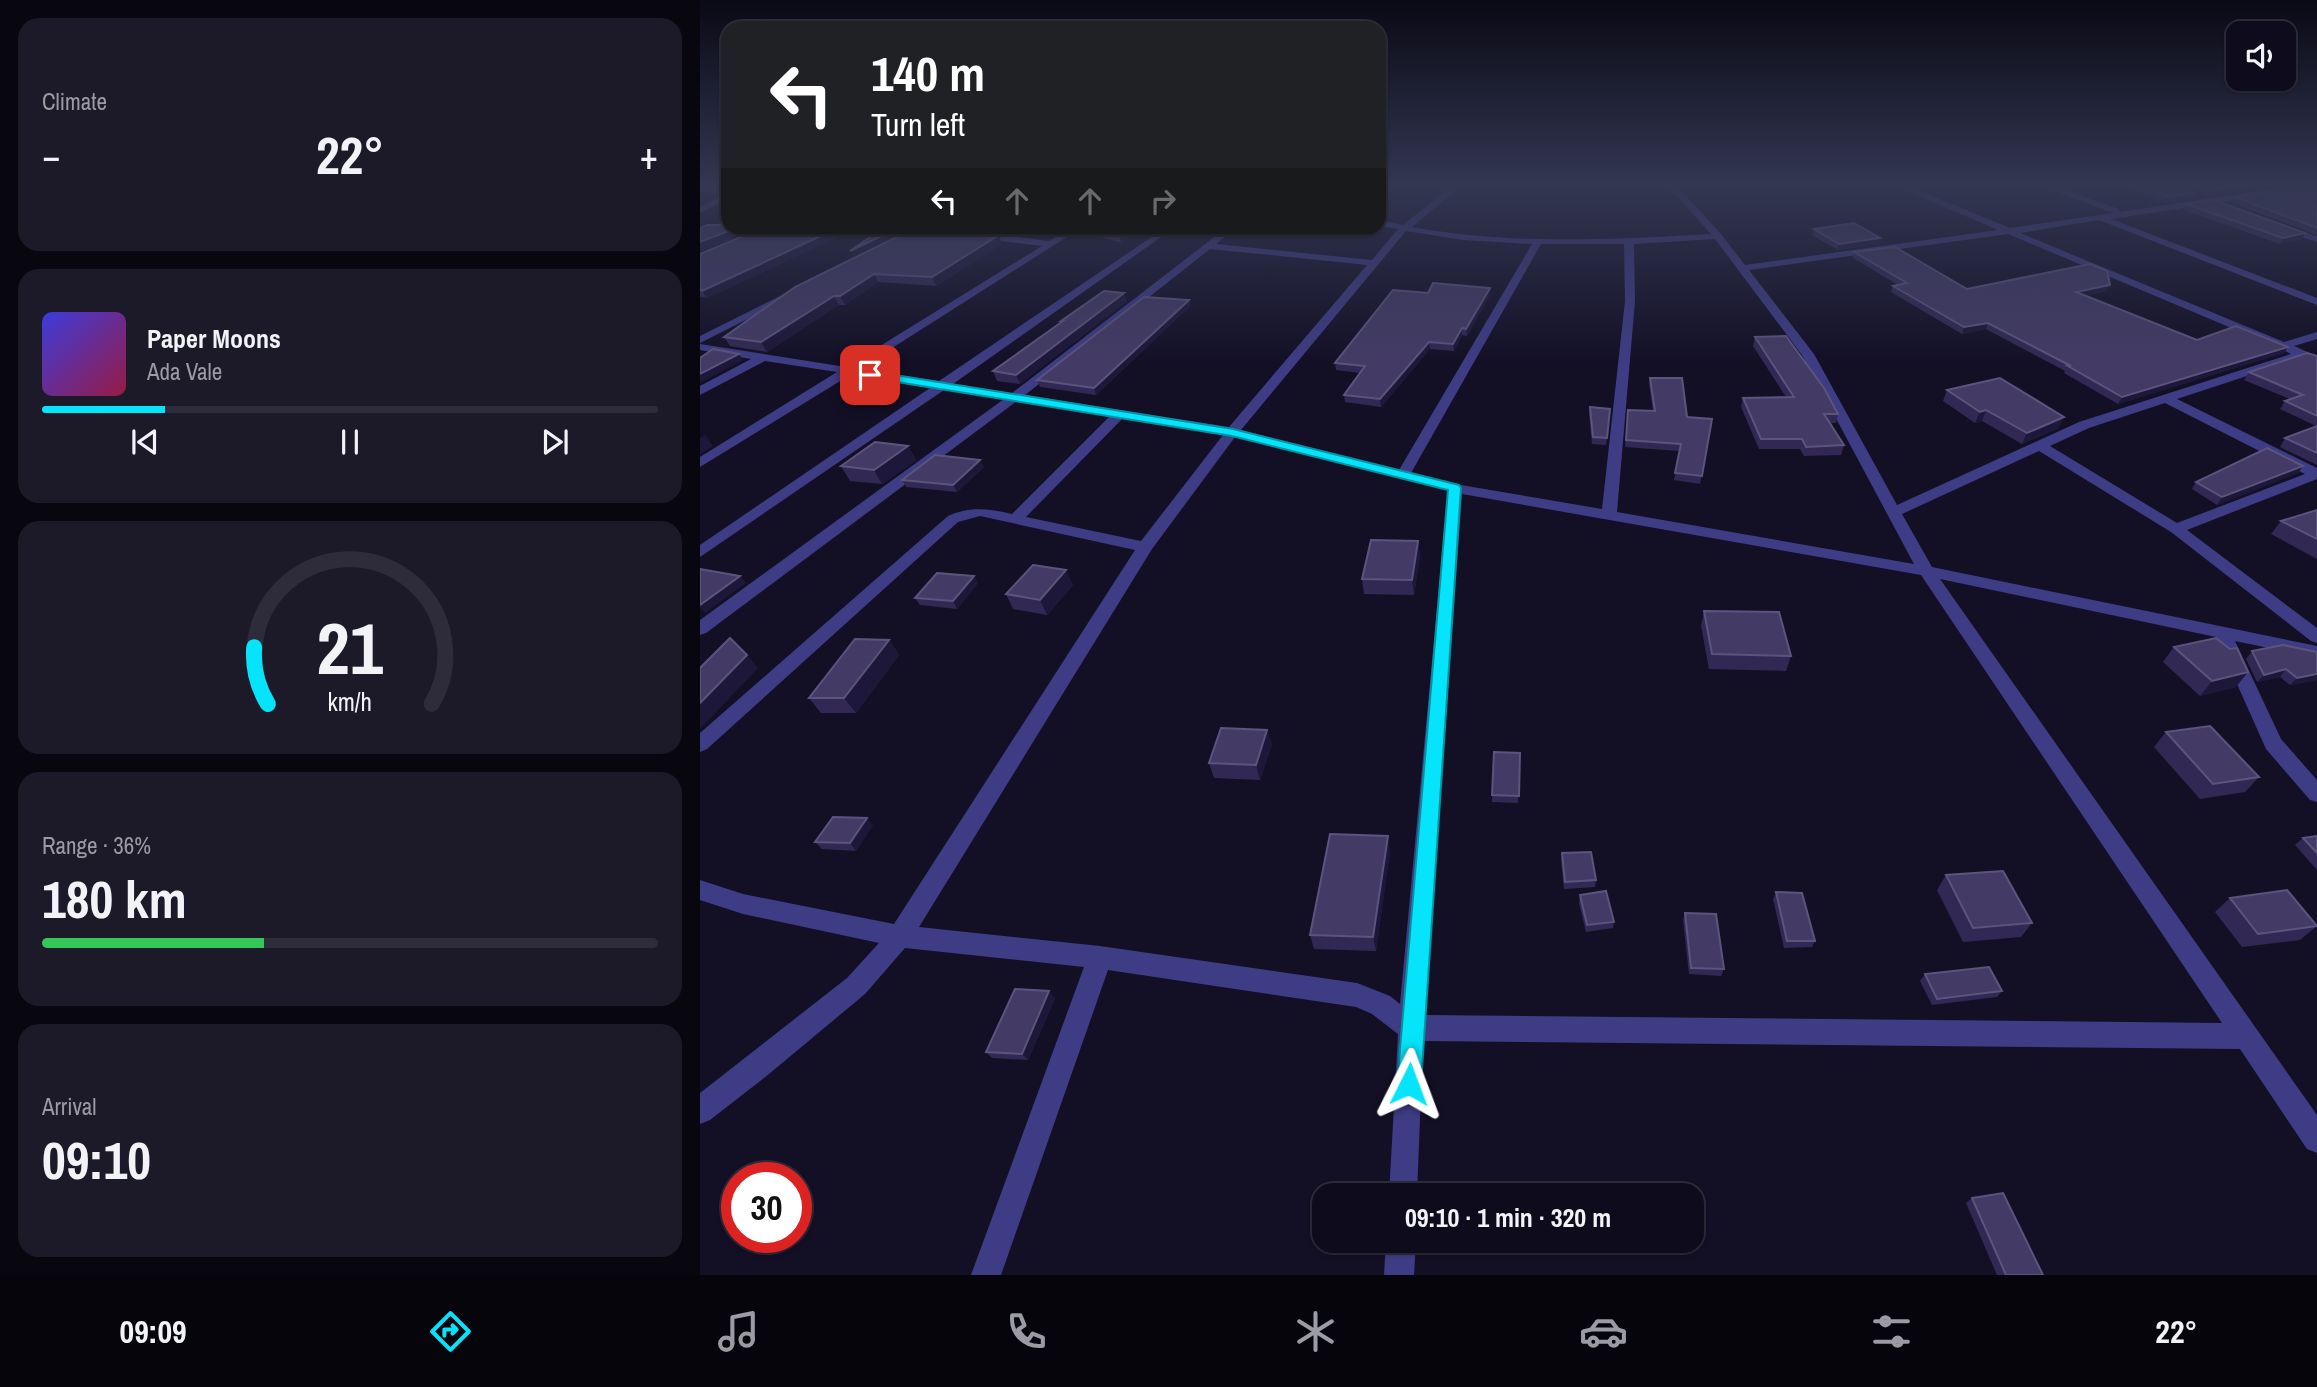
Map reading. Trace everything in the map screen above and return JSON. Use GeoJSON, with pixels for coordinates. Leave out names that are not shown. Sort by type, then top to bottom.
{"type":"FeatureCollection","features":[{"type":"Feature","properties":{"kind":"street"},"geometry":{"type":"LineString","coordinates":[[700,463],[1049,244]]}},
{"type":"Feature","properties":{"kind":"street"},"geometry":{"type":"LineString","coordinates":[[700,552],[1146,244]]}},
{"type":"Feature","properties":{"kind":"street"},"geometry":{"type":"LineString","coordinates":[[700,1110],[760,1065],[856,986],[900,936],[1144,547],[1233,432],[1389,244]]}},
{"type":"Feature","properties":{"kind":"street"},"geometry":{"type":"LineString","coordinates":[[1403,475],[1537,244]]}},
{"type":"Feature","properties":{"kind":"street"},"geometry":{"type":"LineString","coordinates":[[1609,515],[1630,301],[1629,244]]}},
{"type":"Feature","properties":{"kind":"street"},"geometry":{"type":"LineString","coordinates":[[1724,244],[1808,354],[1926,571],[2317,1139]]}},
{"type":"Feature","properties":{"kind":"street"},"geometry":{"type":"LineString","coordinates":[[1742,268],[1913,244]]}},
{"type":"Feature","properties":{"kind":"street"},"geometry":{"type":"LineString","coordinates":[[2044,244],[2317,360]]}},
{"type":"Feature","properties":{"kind":"street"},"geometry":{"type":"LineString","coordinates":[[2169,244],[2317,302]]}},
{"type":"Feature","properties":{"kind":"street"},"geometry":{"type":"LineString","coordinates":[[700,629],[1015,397],[1205,246],[1374,263]]}},
{"type":"Feature","properties":{"kind":"street"},"geometry":{"type":"LineString","coordinates":[[700,340],[799,290]]}},
{"type":"Feature","properties":{"kind":"street"},"geometry":{"type":"LineString","coordinates":[[2283,346],[2317,335]]}},
{"type":"Feature","properties":{"kind":"street"},"geometry":{"type":"LineString","coordinates":[[700,346],[1233,432],[1455,488],[1926,571],[2317,652]]}},
{"type":"Feature","properties":{"kind":"street"},"geometry":{"type":"LineString","coordinates":[[1894,512],[2084,425],[2302,354]]}},
{"type":"Feature","properties":{"kind":"street"},"geometry":{"type":"LineString","coordinates":[[700,391],[765,356]]}},
{"type":"Feature","properties":{"kind":"street"},"geometry":{"type":"LineString","coordinates":[[2165,398],[2317,474]]}},
{"type":"Feature","properties":{"kind":"street"},"geometry":{"type":"LineString","coordinates":[[1016,519],[1120,414]]}},
{"type":"Feature","properties":{"kind":"street"},"geometry":{"type":"LineString","coordinates":[[2039,445],[2176,529],[2317,637]]}},
{"type":"Feature","properties":{"kind":"street"},"geometry":{"type":"LineString","coordinates":[[2176,529],[2317,474]]}},
{"type":"Feature","properties":{"kind":"street"},"geometry":{"type":"LineString","coordinates":[[1404,1183],[1411,1028],[1455,488]]}},
{"type":"Feature","properties":{"kind":"street"},"geometry":{"type":"LineString","coordinates":[[700,744],[953,519],[967,513],[980,512],[1144,547]]}},
{"type":"Feature","properties":{"kind":"street"},"geometry":{"type":"LineString","coordinates":[[2222,631],[2273,744],[2317,794]]}},
{"type":"Feature","properties":{"kind":"street"},"geometry":{"type":"LineString","coordinates":[[700,890],[743,904],[900,936],[1100,957],[1357,995],[1381,1005],[1411,1028],[2246,1036]]}},
{"type":"Feature","properties":{"kind":"street"},"geometry":{"type":"LineString","coordinates":[[986,1275],[1100,957]]}},
{"type":"Feature","properties":{"kind":"street"},"geometry":{"type":"LineString","coordinates":[[1399,1275],[1400,1253]]}},
{"type":"Feature","properties":{"kind":"building"},"geometry":{"type":"Polygon","coordinates":[[[723,244],[802,244],[702,291],[700,254],[723,244]]]}},
{"type":"Feature","properties":{"kind":"building"},"geometry":{"type":"Polygon","coordinates":[[[881,244],[984,244],[932,277],[874,274],[761,342],[724,337],[795,287],[881,244]]]}},
{"type":"Feature","properties":{"kind":"building"},"geometry":{"type":"Polygon","coordinates":[[[1895,247],[1967,289],[2090,264],[2107,271],[2110,285],[2076,292],[2197,340],[2236,326],[2288,347],[2122,397],[2068,366],[2071,366],[1988,323],[1964,327],[1893,286],[1907,283],[1854,252],[1895,247]]]}},
{"type":"Feature","properties":{"kind":"building"},"geometry":{"type":"Polygon","coordinates":[[[1433,283],[1490,288],[1466,329],[1462,328],[1453,344],[1429,342],[1380,399],[1344,395],[1365,366],[1335,363],[1393,290],[1428,293],[1433,283]]]}},
{"type":"Feature","properties":{"kind":"building"},"geometry":{"type":"Polygon","coordinates":[[[1104,291],[1124,293],[1016,375],[993,371],[1061,321],[1104,291]]]}},
{"type":"Feature","properties":{"kind":"building"},"geometry":{"type":"Polygon","coordinates":[[[1144,297],[1189,300],[1094,388],[1037,380],[1144,297]]]}},
{"type":"Feature","properties":{"kind":"building"},"geometry":{"type":"Polygon","coordinates":[[[1786,336],[1824,388],[1838,414],[1824,414],[1844,445],[1806,447],[1802,439],[1761,439],[1743,398],[1794,397],[1755,337],[1786,336]]]}},
{"type":"Feature","properties":{"kind":"building"},"geometry":{"type":"Polygon","coordinates":[[[713,349],[739,354],[700,374],[700,358],[713,349]]]}},
{"type":"Feature","properties":{"kind":"building"},"geometry":{"type":"Polygon","coordinates":[[[2307,353],[2317,356],[2317,416],[2285,401],[2303,395],[2249,372],[2307,353]]]}},
{"type":"Feature","properties":{"kind":"building"},"geometry":{"type":"Polygon","coordinates":[[[1650,378],[1682,378],[1687,417],[1712,419],[1702,476],[1675,473],[1681,444],[1626,440],[1628,410],[1655,411],[1650,378]]]}},
{"type":"Feature","properties":{"kind":"building"},"geometry":{"type":"Polygon","coordinates":[[[2000,378],[2064,417],[2027,433],[1986,410],[1980,412],[1947,390],[2000,378]]]}},
{"type":"Feature","properties":{"kind":"building"},"geometry":{"type":"Polygon","coordinates":[[[1590,407],[1610,409],[1607,438],[1593,437],[1590,407]]]}},
{"type":"Feature","properties":{"kind":"building"},"geometry":{"type":"Polygon","coordinates":[[[2317,426],[2317,453],[2285,438],[2317,426]]]}},
{"type":"Feature","properties":{"kind":"building"},"geometry":{"type":"Polygon","coordinates":[[[875,442],[908,446],[874,470],[841,466],[875,442]]]}},
{"type":"Feature","properties":{"kind":"building"},"geometry":{"type":"Polygon","coordinates":[[[2267,448],[2303,466],[2222,497],[2196,482],[2267,448]]]}},
{"type":"Feature","properties":{"kind":"building"},"geometry":{"type":"Polygon","coordinates":[[[935,455],[980,460],[953,485],[902,480],[935,455]]]}},
{"type":"Feature","properties":{"kind":"building"},"geometry":{"type":"Polygon","coordinates":[[[2317,510],[2317,539],[2281,521],[2317,510]]]}},
{"type":"Feature","properties":{"kind":"building"},"geometry":{"type":"Polygon","coordinates":[[[1371,540],[1418,541],[1412,580],[1362,579],[1371,540]]]}},
{"type":"Feature","properties":{"kind":"building"},"geometry":{"type":"Polygon","coordinates":[[[1033,565],[1066,570],[1040,600],[1006,594],[1033,565]]]}},
{"type":"Feature","properties":{"kind":"building"},"geometry":{"type":"Polygon","coordinates":[[[700,569],[740,576],[700,605],[700,569]]]}},
{"type":"Feature","properties":{"kind":"building"},"geometry":{"type":"Polygon","coordinates":[[[937,573],[974,576],[953,601],[915,598],[937,573]]]}},
{"type":"Feature","properties":{"kind":"building"},"geometry":{"type":"Polygon","coordinates":[[[1704,611],[1779,612],[1791,656],[1712,654],[1704,611]]]}},
{"type":"Feature","properties":{"kind":"building"},"geometry":{"type":"Polygon","coordinates":[[[730,638],[747,655],[700,703],[700,668],[730,638]]]}},
{"type":"Feature","properties":{"kind":"building"},"geometry":{"type":"Polygon","coordinates":[[[2216,638],[2230,649],[2237,648],[2248,672],[2212,681],[2174,647],[2216,638]]]}},
{"type":"Feature","properties":{"kind":"building"},"geometry":{"type":"Polygon","coordinates":[[[855,639],[889,640],[844,698],[809,698],[855,639]]]}},
{"type":"Feature","properties":{"kind":"building"},"geometry":{"type":"Polygon","coordinates":[[[2283,645],[2317,652],[2317,674],[2297,678],[2286,669],[2264,675],[2252,651],[2283,645]]]}},
{"type":"Feature","properties":{"kind":"building"},"geometry":{"type":"Polygon","coordinates":[[[2210,726],[2259,777],[2213,784],[2166,732],[2210,726]]]}},
{"type":"Feature","properties":{"kind":"building"},"geometry":{"type":"Polygon","coordinates":[[[1221,728],[1267,730],[1256,765],[1209,763],[1221,728]]]}},
{"type":"Feature","properties":{"kind":"building"},"geometry":{"type":"Polygon","coordinates":[[[1494,752],[1520,753],[1519,796],[1492,795],[1494,752]]]}},
{"type":"Feature","properties":{"kind":"building"},"geometry":{"type":"Polygon","coordinates":[[[833,817],[867,818],[850,843],[815,842],[833,817]]]}},
{"type":"Feature","properties":{"kind":"building"},"geometry":{"type":"Polygon","coordinates":[[[1330,834],[1388,836],[1373,937],[1310,935],[1330,834]]]}},
{"type":"Feature","properties":{"kind":"building"},"geometry":{"type":"Polygon","coordinates":[[[2317,836],[2317,853],[2303,838],[2317,836]]]}},
{"type":"Feature","properties":{"kind":"building"},"geometry":{"type":"Polygon","coordinates":[[[1591,852],[1596,880],[1565,882],[1562,853],[1591,852]]]}},
{"type":"Feature","properties":{"kind":"building"},"geometry":{"type":"Polygon","coordinates":[[[2003,871],[2032,923],[1973,928],[1946,875],[2003,871]]]}},
{"type":"Feature","properties":{"kind":"building"},"geometry":{"type":"Polygon","coordinates":[[[2287,890],[2317,926],[2258,934],[2230,898],[2287,890]]]}},
{"type":"Feature","properties":{"kind":"building"},"geometry":{"type":"Polygon","coordinates":[[[1606,891],[1614,922],[1587,925],[1580,895],[1606,891]]]}},
{"type":"Feature","properties":{"kind":"building"},"geometry":{"type":"Polygon","coordinates":[[[1776,892],[1802,893],[1815,941],[1787,941],[1776,892]]]}},
{"type":"Feature","properties":{"kind":"building"},"geometry":{"type":"Polygon","coordinates":[[[1685,913],[1716,914],[1724,969],[1691,968],[1685,913]]]}},
{"type":"Feature","properties":{"kind":"building"},"geometry":{"type":"Polygon","coordinates":[[[1989,967],[2002,991],[1937,999],[1925,974],[1989,967]]]}},
{"type":"Feature","properties":{"kind":"building"},"geometry":{"type":"Polygon","coordinates":[[[1015,989],[1049,991],[1022,1054],[986,1052],[1015,989]]]}},
{"type":"Feature","properties":{"kind":"building"},"geometry":{"type":"Polygon","coordinates":[[[2003,1193],[2043,1275],[2006,1275],[1972,1198],[2003,1193]]]}},
{"type":"Feature","properties":{"kind":"route"},"geometry":{"type":"LineString","coordinates":[[870,375],[1233,432],[1455,488],[1411,1028],[1409,1084]]}}]}
